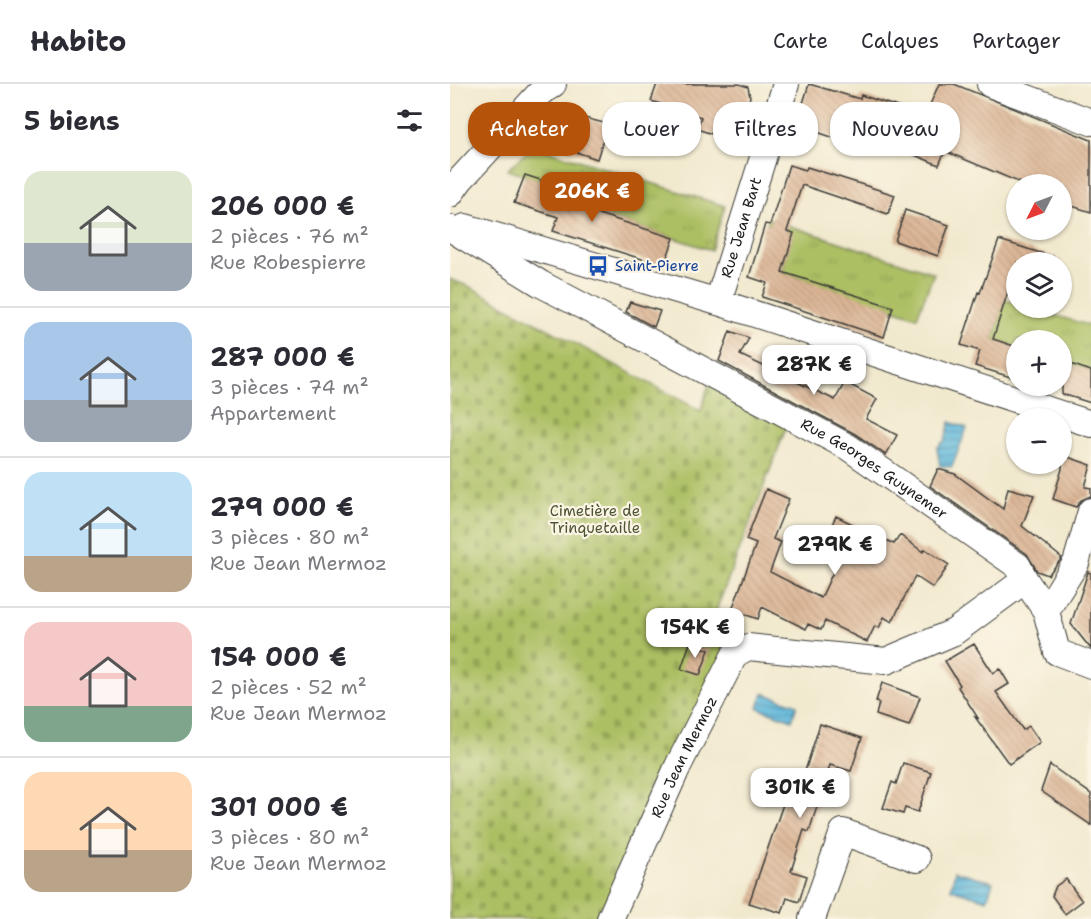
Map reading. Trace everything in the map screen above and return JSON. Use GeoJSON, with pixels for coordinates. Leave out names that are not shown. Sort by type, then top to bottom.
{"type":"FeatureCollection","features":[{"type":"Feature","properties":{"kind":"street"},"geometry":{"type":"LineString","coordinates":[[450,194],[538,94],[553,84]]}},
{"type":"Feature","properties":{"kind":"street","name":"Rue Jean Bart"},"geometry":{"type":"LineString","coordinates":[[718,302],[786,84]]}},
{"type":"Feature","properties":{"kind":"street"},"geometry":{"type":"LineString","coordinates":[[990,84],[1091,122]]}},
{"type":"Feature","properties":{"kind":"street"},"geometry":{"type":"LineString","coordinates":[[450,223],[718,302],[1091,424]]}},
{"type":"Feature","properties":{"kind":"street","name":"Rue Georges Guynemer"},"geometry":{"type":"LineString","coordinates":[[450,228],[541,284],[848,447],[1018,566],[1046,611],[1057,652],[1091,665]]}},
{"type":"Feature","properties":{"kind":"street"},"geometry":{"type":"LineString","coordinates":[[1046,611],[1076,564],[1091,511]]}},
{"type":"Feature","properties":{"kind":"street","name":"Rue Jean Mermoz"},"geometry":{"type":"LineString","coordinates":[[610,919],[678,766],[735,654],[748,647],[886,661],[954,632],[1025,580]]}},
{"type":"Feature","properties":{"kind":"street"},"geometry":{"type":"LineString","coordinates":[[812,919],[843,832],[917,859]]}},
{"type":"Feature","properties":{"kind":"green space"},"geometry":{"type":"Polygon","coordinates":[[[522,156],[565,156],[725,206],[711,250],[570,205],[574,191],[507,170],[522,156]]]}},
{"type":"Feature","properties":{"kind":"green space"},"geometry":{"type":"Polygon","coordinates":[[[769,219],[934,273],[917,317],[782,272],[793,233],[767,224],[769,219]]]}},
{"type":"Feature","properties":{"kind":"green space","name":"Cimetière de Trinquetaille"},"geometry":{"type":"Polygon","coordinates":[[[450,279],[470,287],[701,411],[709,383],[788,423],[711,624],[734,636],[604,919],[450,919],[450,279]]]}},
{"type":"Feature","properties":{"kind":"green space"},"geometry":{"type":"Polygon","coordinates":[[[1005,300],[1006,318],[1064,318],[1091,326],[1091,371],[1072,364],[1072,330],[1006,330],[1006,343],[993,339],[1005,300]]]}},
{"type":"Feature","properties":{"kind":"water"},"geometry":{"type":"Polygon","coordinates":[[[950,422],[967,428],[952,467],[940,466],[937,448],[945,440],[950,422]]]}},
{"type":"Feature","properties":{"kind":"water"},"geometry":{"type":"Polygon","coordinates":[[[763,693],[797,705],[792,720],[758,708],[763,693]]]}},
{"type":"Feature","properties":{"kind":"water"},"geometry":{"type":"Polygon","coordinates":[[[955,871],[993,882],[987,900],[951,889],[955,871]]]}},
{"type":"Feature","properties":{"kind":"building"},"geometry":{"type":"Polygon","coordinates":[[[657,84],[739,84],[748,87],[750,97],[748,102],[713,102],[713,134],[701,130],[701,102],[651,101],[657,84]]]}},
{"type":"Feature","properties":{"kind":"building"},"geometry":{"type":"Polygon","coordinates":[[[809,84],[860,99],[861,95],[882,102],[830,102],[830,136],[818,132],[818,102],[803,102],[809,84]]]}},
{"type":"Feature","properties":{"kind":"building"},"geometry":{"type":"Polygon","coordinates":[[[939,84],[954,84],[1091,140],[1091,212],[1072,206],[1072,174],[1006,174],[1006,177],[957,156],[960,156],[960,102],[931,102],[939,84]]]}},
{"type":"Feature","properties":{"kind":"building"},"geometry":{"type":"Polygon","coordinates":[[[590,119],[602,122],[602,143],[597,159],[588,156],[590,156],[590,119]]]}},
{"type":"Feature","properties":{"kind":"building"},"geometry":{"type":"Polygon","coordinates":[[[917,156],[943,156],[939,165],[917,156]]]}},
{"type":"Feature","properties":{"kind":"building"},"geometry":{"type":"Polygon","coordinates":[[[789,165],[806,170],[807,167],[895,195],[888,214],[802,185],[787,231],[794,233],[782,272],[893,307],[884,337],[762,297],[767,283],[749,277],[765,224],[770,225],[789,165]]]}},
{"type":"Feature","properties":{"kind":"building"},"geometry":{"type":"Polygon","coordinates":[[[525,175],[575,191],[570,205],[674,238],[664,266],[553,231],[558,217],[514,203],[525,175]]]}},
{"type":"Feature","properties":{"kind":"building"},"geometry":{"type":"Polygon","coordinates":[[[905,210],[949,225],[938,256],[895,241],[905,210]]]}},
{"type":"Feature","properties":{"kind":"building"},"geometry":{"type":"Polygon","coordinates":[[[999,240],[1038,252],[1006,252],[1006,298],[993,339],[1006,343],[1006,376],[975,366],[980,351],[961,345],[978,292],[980,293],[999,240]]]}},
{"type":"Feature","properties":{"kind":"building"},"geometry":{"type":"Polygon","coordinates":[[[630,302],[660,311],[654,327],[626,312],[630,302]]]}},
{"type":"Feature","properties":{"kind":"building"},"geometry":{"type":"Polygon","coordinates":[[[730,331],[749,338],[740,355],[835,400],[845,382],[877,399],[866,419],[897,435],[886,455],[855,434],[719,361],[730,331]]]}},
{"type":"Feature","properties":{"kind":"building"},"geometry":{"type":"Polygon","coordinates":[[[1072,364],[1091,371],[1091,403],[1068,396],[1072,396],[1072,364]]]}},
{"type":"Feature","properties":{"kind":"building"},"geometry":{"type":"Polygon","coordinates":[[[1072,458],[1091,465],[1085,487],[1091,488],[1091,496],[1081,500],[1076,507],[1053,499],[1060,474],[1072,474],[1072,458]]]}},
{"type":"Feature","properties":{"kind":"building"},"geometry":{"type":"Polygon","coordinates":[[[938,469],[955,474],[1003,509],[1008,488],[1034,495],[1022,526],[1062,558],[1048,575],[1037,571],[1027,554],[930,486],[938,469]]]}},
{"type":"Feature","properties":{"kind":"building"},"geometry":{"type":"Polygon","coordinates":[[[766,489],[789,499],[773,539],[781,542],[770,572],[821,598],[839,559],[820,550],[836,516],[894,544],[900,535],[923,552],[925,549],[949,565],[933,588],[915,576],[892,622],[884,617],[879,628],[875,626],[867,642],[825,621],[821,630],[808,624],[806,629],[762,607],[758,619],[732,610],[756,544],[746,540],[766,489]]]}},
{"type":"Feature","properties":{"kind":"building"},"geometry":{"type":"Polygon","coordinates":[[[1088,572],[1091,573],[1091,649],[1071,624],[1088,572]]]}},
{"type":"Feature","properties":{"kind":"building"},"geometry":{"type":"Polygon","coordinates":[[[690,643],[709,650],[700,675],[681,669],[690,643]]]}},
{"type":"Feature","properties":{"kind":"building"},"geometry":{"type":"Polygon","coordinates":[[[974,644],[993,673],[1000,669],[1009,684],[996,692],[1023,730],[1029,726],[1040,742],[1009,764],[975,717],[978,718],[945,661],[974,644]]]}},
{"type":"Feature","properties":{"kind":"building"},"geometry":{"type":"Polygon","coordinates":[[[882,683],[920,697],[909,726],[876,715],[879,703],[876,701],[882,683]]]}},
{"type":"Feature","properties":{"kind":"building"},"geometry":{"type":"Polygon","coordinates":[[[820,724],[862,738],[851,771],[830,765],[809,832],[804,830],[791,871],[807,876],[799,902],[787,898],[782,913],[749,903],[790,784],[800,787],[820,724]]]}},
{"type":"Feature","properties":{"kind":"building"},"geometry":{"type":"Polygon","coordinates":[[[903,763],[931,772],[918,812],[905,808],[903,814],[883,808],[892,782],[896,784],[903,763]]]}},
{"type":"Feature","properties":{"kind":"building"},"geometry":{"type":"Polygon","coordinates":[[[1050,765],[1091,794],[1091,825],[1041,791],[1050,765]]]}},
{"type":"Feature","properties":{"kind":"building"},"geometry":{"type":"Polygon","coordinates":[[[1066,879],[1082,901],[1065,914],[1052,896],[1056,886],[1066,879]]]}},
{"type":"Feature","properties":{"kind":"place","name":"Saint-Pierre"},"geometry":{"type":"Point","coordinates":[598,266]}}]}
